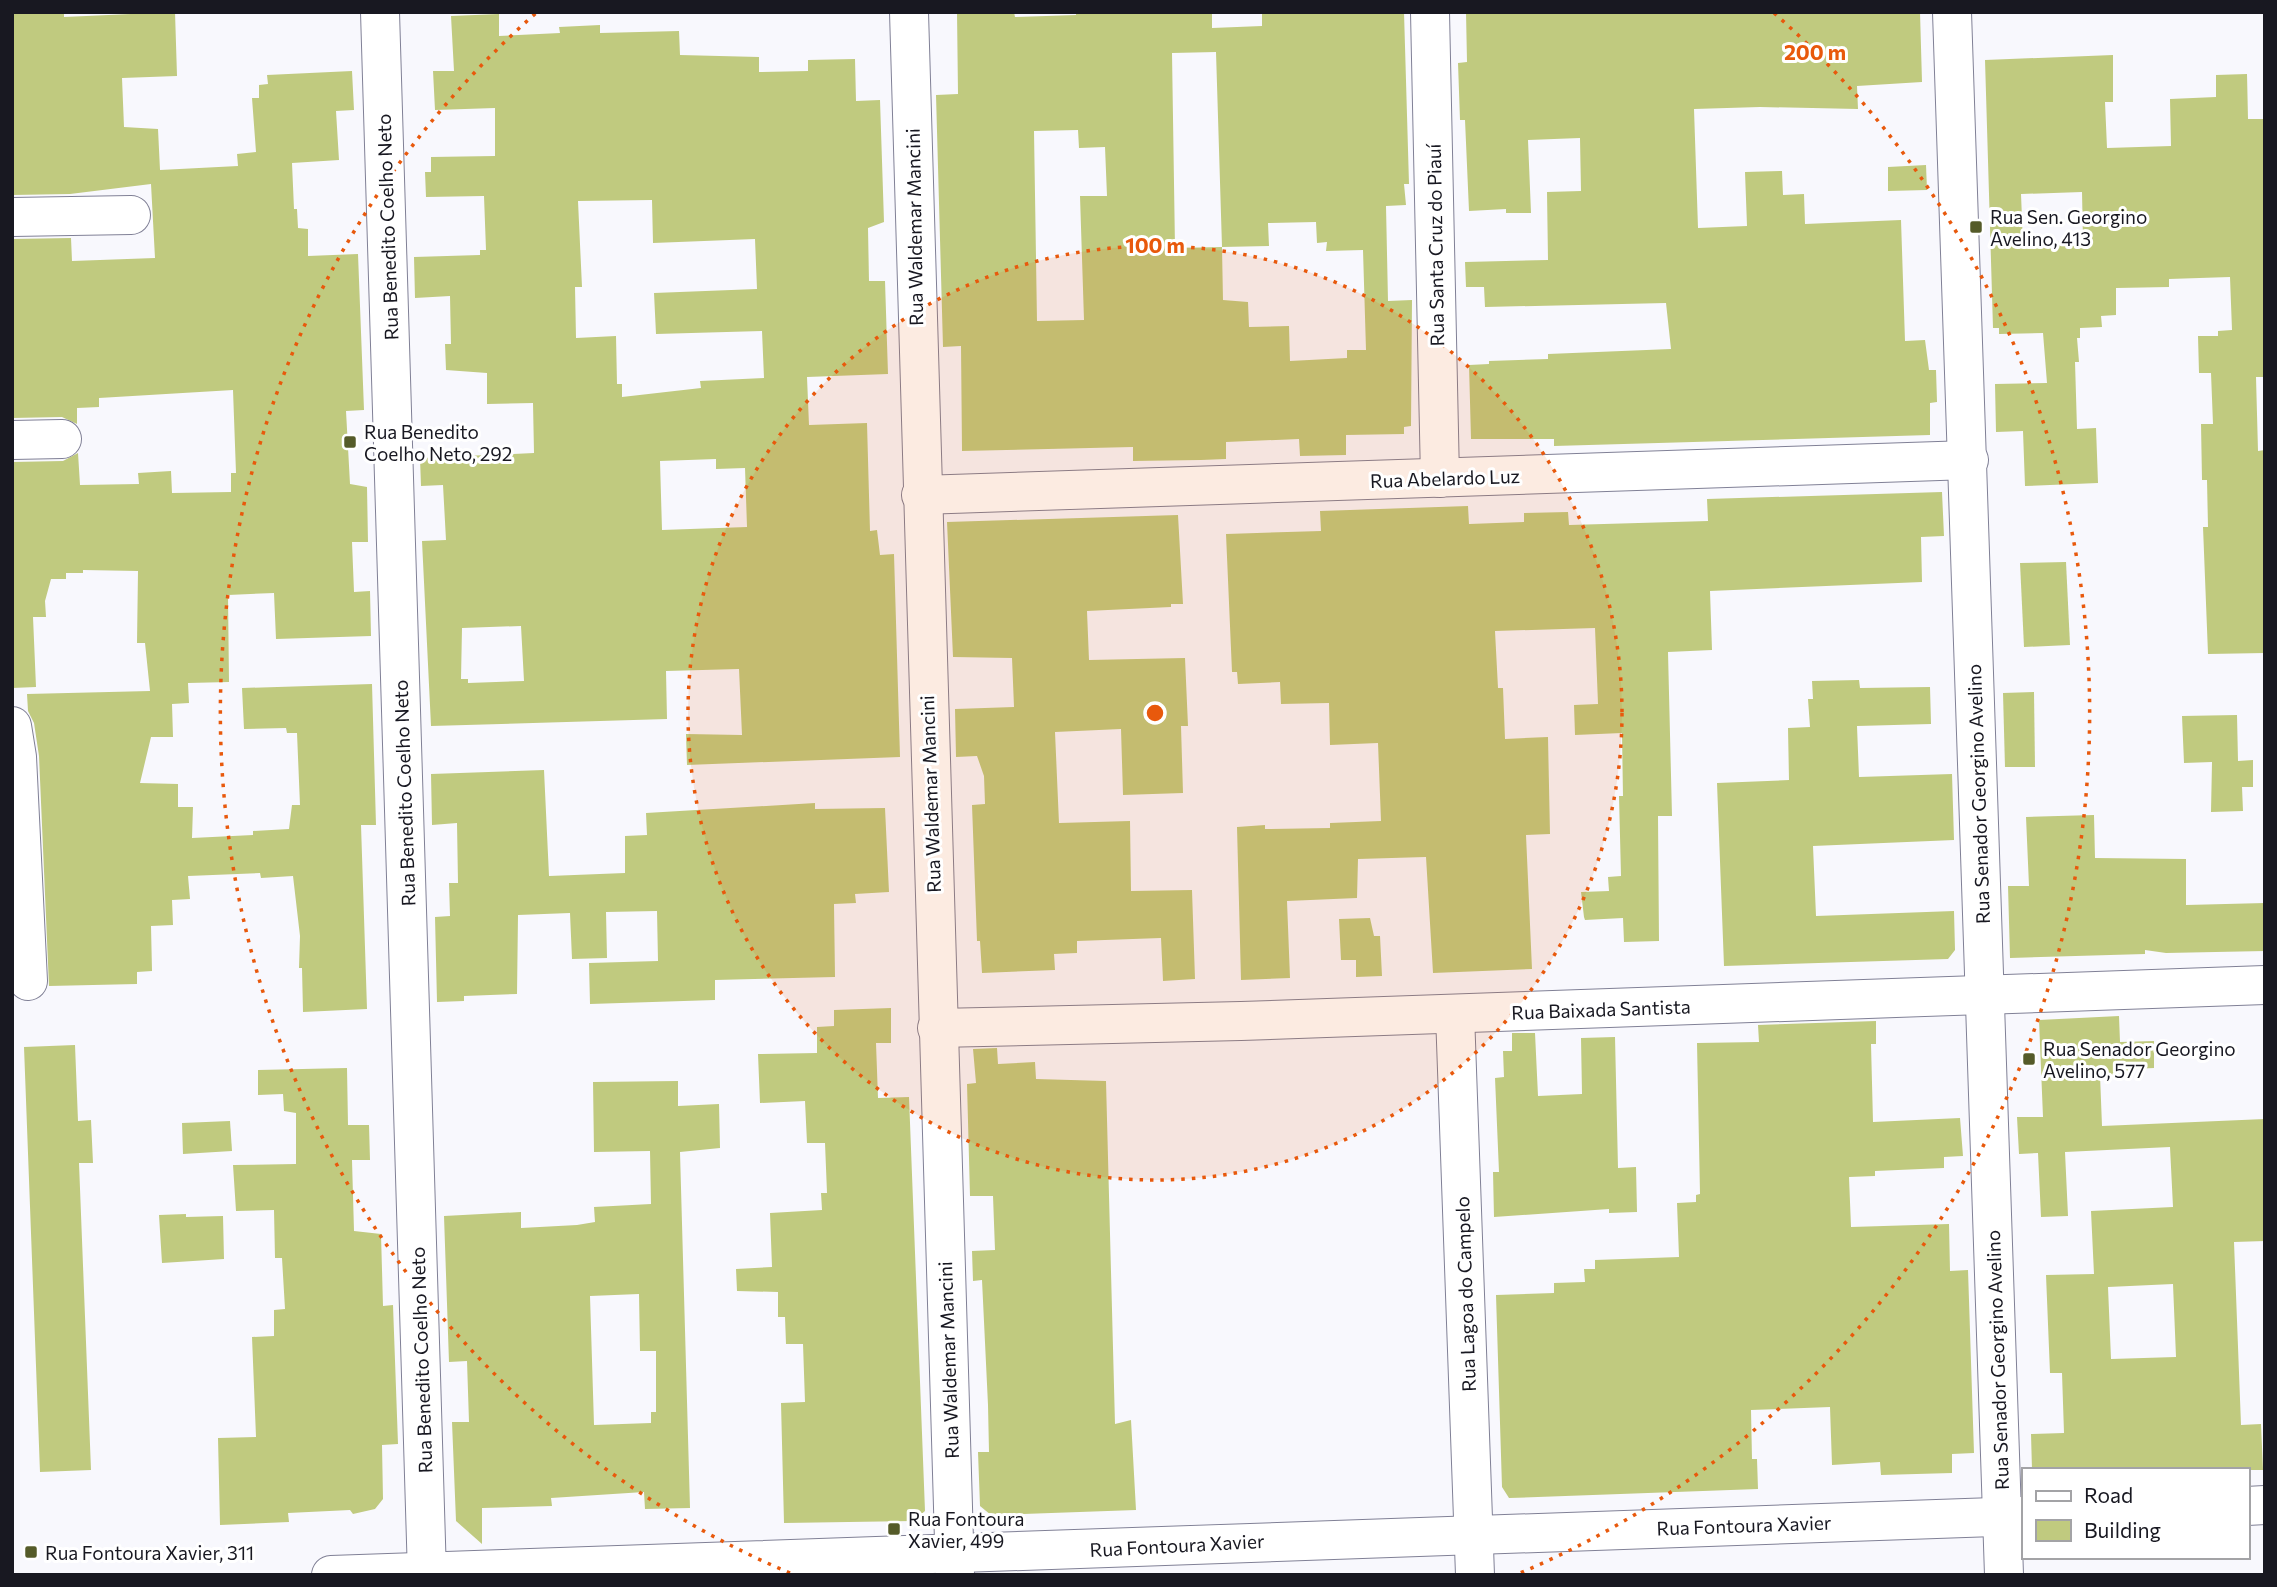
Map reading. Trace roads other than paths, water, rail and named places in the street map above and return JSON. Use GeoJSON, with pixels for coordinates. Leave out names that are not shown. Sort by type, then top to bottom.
{"type":"FeatureCollection","features":[{"type":"Feature","properties":{"kind":"street","name":"Rua Benedito Coelho Neto"},"geometry":{"type":"LineString","coordinates":[[380,12],[427,1574]]}},
{"type":"Feature","properties":{"kind":"street","name":"Rua Waldemar Mancini"},"geometry":{"type":"LineString","coordinates":[[909,12],[954,1565]]}},
{"type":"Feature","properties":{"kind":"street","name":"Rua Santa Cruz do Piauí"},"geometry":{"type":"LineString","coordinates":[[1430,12],[1440,478]]}},
{"type":"Feature","properties":{"kind":"street","name":"Rua Senador Georgino Avelino"},"geometry":{"type":"LineString","coordinates":[[1952,12],[1969,460],[1984,995],[2013,1516],[2004,1575]]}},
{"type":"Feature","properties":{"kind":"street"},"geometry":{"type":"LineString","coordinates":[[12,217],[131,215]]}},
{"type":"Feature","properties":{"kind":"street"},"geometry":{"type":"LineString","coordinates":[[12,440],[62,439]]}},
{"type":"Feature","properties":{"kind":"street","name":"Rua Abelardo Luz"},"geometry":{"type":"LineString","coordinates":[[921,495],[1969,460]]}},
{"type":"Feature","properties":{"kind":"street"},"geometry":{"type":"LineString","coordinates":[[12,726],[18,771],[28,981]]}},
{"type":"Feature","properties":{"kind":"street","name":"Rua Baixada Santista"},"geometry":{"type":"LineString","coordinates":[[937,1028],[1455,1014],[2265,985]]}},
{"type":"Feature","properties":{"kind":"street","name":"Rua Lagoa do Campelo"},"geometry":{"type":"LineString","coordinates":[[1455,1014],[1475,1575]]}},
{"type":"Feature","properties":{"kind":"street","name":"Rua Fontoura Xavier"},"geometry":{"type":"LineString","coordinates":[[331,1575],[954,1565],[1473,1534],[2013,1516]]}},
{"type":"Feature","properties":{"kind":"place","name":"Rua Sen. Georgino Avelino, 413"},"geometry":{"type":"Point","coordinates":[1976,227]}},
{"type":"Feature","properties":{"kind":"place","name":"Rua Benedito Coelho Neto, 292"},"geometry":{"type":"Point","coordinates":[350,442]}},
{"type":"Feature","properties":{"kind":"place","name":"Rua Senador Georgino Avelino, 577"},"geometry":{"type":"Point","coordinates":[2029,1059]}},
{"type":"Feature","properties":{"kind":"place","name":"Rua Fontoura Xavier, 499"},"geometry":{"type":"Point","coordinates":[894,1529]}},
{"type":"Feature","properties":{"kind":"place","name":"Rua Fontoura Xavier, 311"},"geometry":{"type":"Point","coordinates":[31,1552]}}]}
